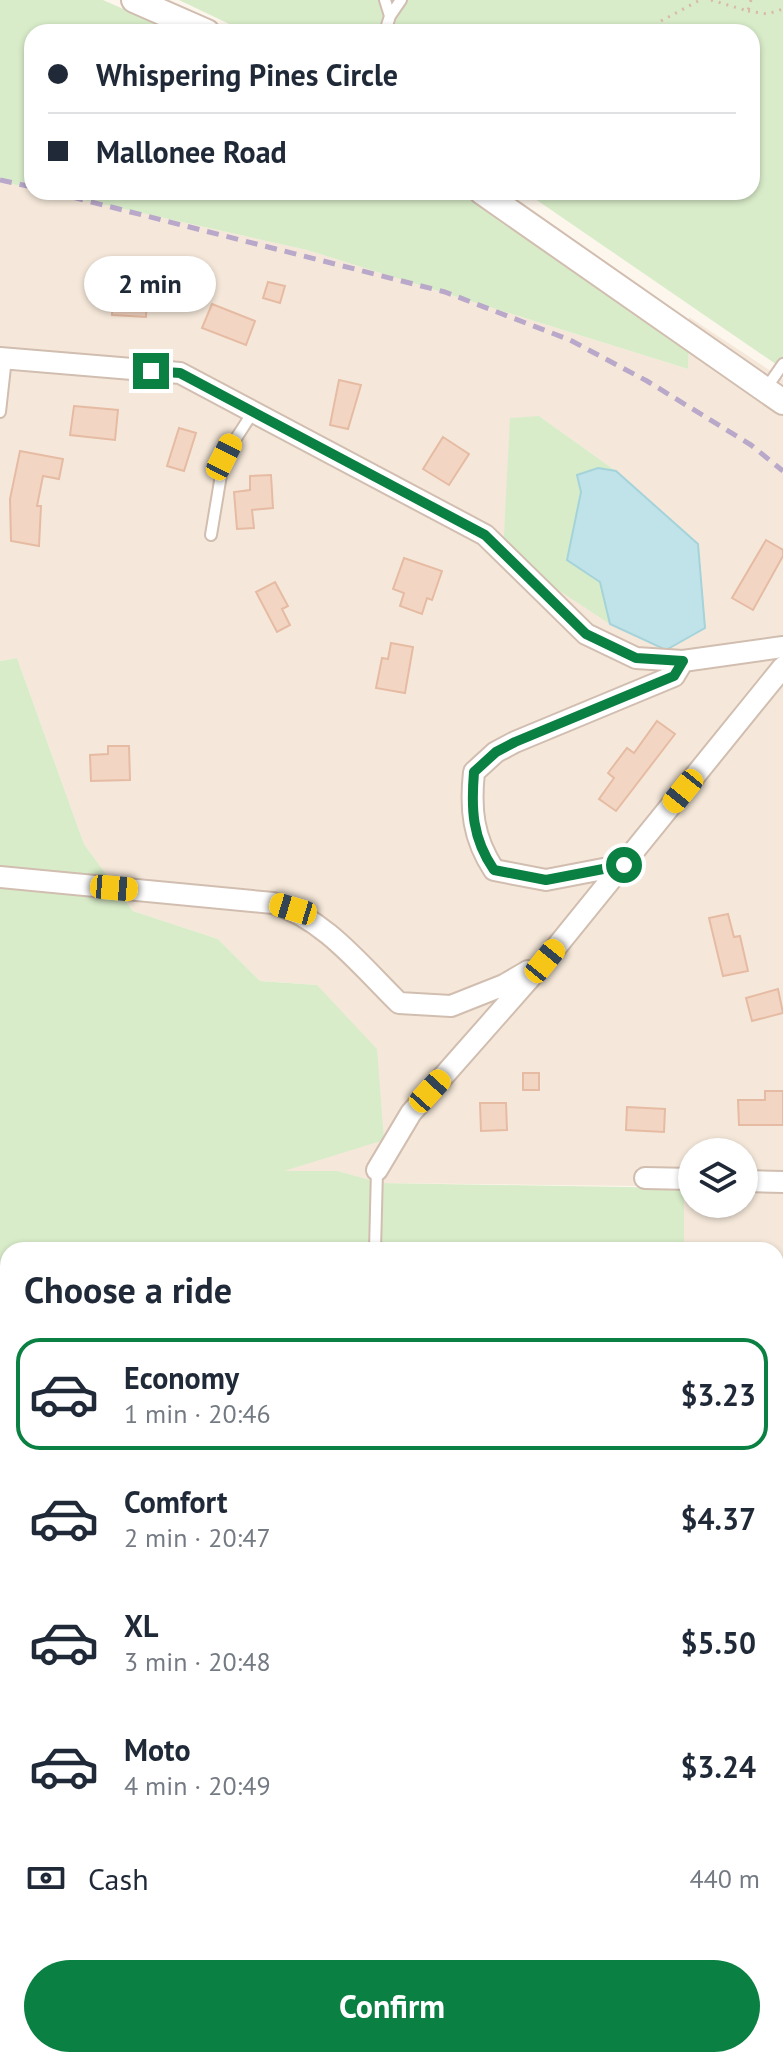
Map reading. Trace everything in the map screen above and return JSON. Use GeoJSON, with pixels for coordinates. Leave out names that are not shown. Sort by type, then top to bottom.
{"type":"FeatureCollection","features":[{"type":"Feature","properties":{"kind":"street"},"geometry":{"type":"LineString","coordinates":[[134,0],[189,24]]}},
{"type":"Feature","properties":{"kind":"street"},"geometry":{"type":"LineString","coordinates":[[493,200],[774,396]]}},
{"type":"Feature","properties":{"kind":"street"},"geometry":{"type":"LineString","coordinates":[[3,358],[180,373],[485,535],[586,634],[636,658],[683,661],[783,647]]}},
{"type":"Feature","properties":{"kind":"street"},"geometry":{"type":"LineString","coordinates":[[624,865],[546,880],[494,870],[483,853],[470,813],[474,772],[496,752],[515,742],[674,676],[683,661]]}},
{"type":"Feature","properties":{"kind":"street"},"geometry":{"type":"LineString","coordinates":[[377,1170],[411,1113],[545,961],[783,667]]}},
{"type":"Feature","properties":{"kind":"street"},"geometry":{"type":"LineString","coordinates":[[0,877],[273,903],[293,909],[323,929],[399,1003],[451,1006],[504,985],[545,961]]}},
{"type":"Feature","properties":{"kind":"street"},"geometry":{"type":"LineString","coordinates":[[645,1178],[678,1179]]}},
{"type":"Feature","properties":{"kind":"street"},"geometry":{"type":"LineString","coordinates":[[758,1181],[783,1182]]}},
{"type":"Feature","properties":{"kind":"lane"},"geometry":{"type":"LineString","coordinates":[[385,0],[390,16]]}},
{"type":"Feature","properties":{"kind":"lane"},"geometry":{"type":"LineString","coordinates":[[388,24],[401,0]]}},
{"type":"Feature","properties":{"kind":"lane"},"geometry":{"type":"LineString","coordinates":[[0,412],[3,358]]}},
{"type":"Feature","properties":{"kind":"lane"},"geometry":{"type":"LineString","coordinates":[[774,396],[783,364]]}},
{"type":"Feature","properties":{"kind":"lane"},"geometry":{"type":"LineString","coordinates":[[211,535],[224,457],[253,412]]}},
{"type":"Feature","properties":{"kind":"lane"},"geometry":{"type":"LineString","coordinates":[[375,1242],[377,1170]]}},
{"type":"Feature","properties":{"kind":"path"},"geometry":{"type":"LineString","coordinates":[[661,21],[700,0]]}},
{"type":"Feature","properties":{"kind":"path"},"geometry":{"type":"LineString","coordinates":[[711,0],[767,14],[783,9]]}},
{"type":"Feature","properties":{"kind":"path"},"geometry":{"type":"LineString","coordinates":[[748,11],[751,0]]}},
{"type":"Feature","properties":{"kind":"shaded area"},"geometry":{"type":"Polygon","coordinates":[[[0,181],[24,187],[24,200],[83,200],[307,250],[688,369],[689,346],[783,414],[783,637],[674,652],[783,657],[783,1172],[758,1171],[758,1138],[678,1138],[678,1169],[637,1168],[636,1186],[381,1183],[338,1171],[281,1171],[317,985],[260,981],[218,939],[133,911],[84,844],[17,658],[0,661],[0,181]],[[539,416],[705,628],[698,544],[616,471],[539,416]]]}},
{"type":"Feature","properties":{"kind":"shaded area"},"geometry":{"type":"Polygon","coordinates":[[[689,317],[783,379],[783,391],[689,323],[689,317]]]}},
{"type":"Feature","properties":{"kind":"shaded area"},"geometry":{"type":"Polygon","coordinates":[[[758,1191],[783,1192],[783,1242],[684,1242],[684,1218],[758,1218],[758,1191]]]}},
{"type":"Feature","properties":{"kind":"green space"},"geometry":{"type":"Polygon","coordinates":[[[0,0],[103,0],[158,24],[24,24],[24,187],[0,181],[0,0]]]}},
{"type":"Feature","properties":{"kind":"green space"},"geometry":{"type":"Polygon","coordinates":[[[179,0],[783,0],[783,369],[537,200],[760,200],[760,24],[229,24],[179,0]]]}},
{"type":"Feature","properties":{"kind":"green space"},"geometry":{"type":"Polygon","coordinates":[[[83,200],[477,200],[689,346],[688,369],[307,250],[83,200]]]}},
{"type":"Feature","properties":{"kind":"green space"},"geometry":{"type":"Polygon","coordinates":[[[539,416],[616,471],[598,468],[581,492],[567,560],[600,581],[610,624],[503,554],[510,418],[539,416]]]}},
{"type":"Feature","properties":{"kind":"green space"},"geometry":{"type":"Polygon","coordinates":[[[17,658],[84,844],[133,911],[218,939],[260,981],[317,985],[377,1049],[384,1140],[284,1171],[338,1171],[381,1183],[678,1188],[678,1218],[684,1218],[684,1242],[0,1242],[0,661],[17,658]]]}},
{"type":"Feature","properties":{"kind":"water"},"geometry":{"type":"Polygon","coordinates":[[[598,468],[616,471],[698,544],[705,628],[666,650],[610,624],[600,582],[567,560],[581,492],[577,475],[598,468]]]}},
{"type":"Feature","properties":{"kind":"building"},"geometry":{"type":"Polygon","coordinates":[[[268,282],[285,286],[280,303],[263,298],[268,282]]]}},
{"type":"Feature","properties":{"kind":"building"},"geometry":{"type":"Polygon","coordinates":[[[113,293],[147,295],[146,317],[112,315],[113,293]]]}},
{"type":"Feature","properties":{"kind":"building"},"geometry":{"type":"Polygon","coordinates":[[[212,304],[255,321],[246,345],[202,328],[212,304]]]}},
{"type":"Feature","properties":{"kind":"building"},"geometry":{"type":"Polygon","coordinates":[[[339,380],[361,385],[348,429],[330,425],[339,380]]]}},
{"type":"Feature","properties":{"kind":"building"},"geometry":{"type":"Polygon","coordinates":[[[74,406],[118,410],[115,440],[70,435],[74,406]]]}},
{"type":"Feature","properties":{"kind":"building"},"geometry":{"type":"Polygon","coordinates":[[[179,428],[196,433],[184,471],[167,466],[179,428]]]}},
{"type":"Feature","properties":{"kind":"building"},"geometry":{"type":"Polygon","coordinates":[[[443,437],[469,454],[449,485],[423,469],[443,437]]]}},
{"type":"Feature","properties":{"kind":"building"},"geometry":{"type":"Polygon","coordinates":[[[20,451],[63,459],[59,479],[43,476],[37,506],[41,506],[39,546],[11,541],[10,499],[20,451]]]}},
{"type":"Feature","properties":{"kind":"building"},"geometry":{"type":"Polygon","coordinates":[[[271,475],[273,508],[252,510],[254,528],[237,529],[234,492],[250,490],[250,476],[271,475]]]}},
{"type":"Feature","properties":{"kind":"building"},"geometry":{"type":"Polygon","coordinates":[[[766,540],[783,550],[783,556],[753,610],[732,598],[766,540]]]}},
{"type":"Feature","properties":{"kind":"building"},"geometry":{"type":"Polygon","coordinates":[[[404,558],[442,571],[432,600],[427,598],[422,614],[400,606],[404,593],[393,589],[404,558]]]}},
{"type":"Feature","properties":{"kind":"building"},"geometry":{"type":"Polygon","coordinates":[[[275,582],[288,606],[282,609],[290,625],[277,632],[256,592],[275,582]]]}},
{"type":"Feature","properties":{"kind":"building"},"geometry":{"type":"Polygon","coordinates":[[[391,643],[413,647],[405,693],[376,688],[382,658],[388,659],[391,643]]]}},
{"type":"Feature","properties":{"kind":"building"},"geometry":{"type":"Polygon","coordinates":[[[657,721],[675,734],[616,811],[599,799],[614,778],[608,773],[627,748],[634,753],[657,721]]]}},
{"type":"Feature","properties":{"kind":"building"},"geometry":{"type":"Polygon","coordinates":[[[108,746],[129,746],[130,780],[91,781],[90,755],[108,754],[108,746]]]}},
{"type":"Feature","properties":{"kind":"building"},"geometry":{"type":"Polygon","coordinates":[[[728,914],[734,937],[740,936],[748,971],[723,976],[709,918],[728,914]]]}},
{"type":"Feature","properties":{"kind":"building"},"geometry":{"type":"Polygon","coordinates":[[[778,989],[783,1013],[752,1021],[746,998],[778,989]]]}},
{"type":"Feature","properties":{"kind":"building"},"geometry":{"type":"Polygon","coordinates":[[[523,1073],[539,1073],[539,1090],[523,1090],[523,1073]]]}},
{"type":"Feature","properties":{"kind":"building"},"geometry":{"type":"Polygon","coordinates":[[[765,1091],[783,1091],[783,1125],[739,1125],[738,1100],[765,1100],[765,1091]]]}},
{"type":"Feature","properties":{"kind":"building"},"geometry":{"type":"Polygon","coordinates":[[[480,1103],[506,1103],[507,1130],[481,1131],[480,1103]]]}},
{"type":"Feature","properties":{"kind":"building"},"geometry":{"type":"Polygon","coordinates":[[[627,1107],[665,1109],[664,1132],[626,1130],[627,1107]]]}},
{"type":"Feature","properties":{"kind":"railway"},"geometry":{"type":"LineString","coordinates":[[0,180],[24,185]]}},
{"type":"Feature","properties":{"kind":"railway"},"geometry":{"type":"LineString","coordinates":[[83,200],[445,292],[570,340],[647,381],[751,445],[783,471]]}},
{"type":"Feature","properties":{"kind":"route"},"geometry":{"type":"LineString","coordinates":[[151,371],[180,373],[485,535],[586,634],[636,658],[683,661],[674,676],[515,742],[496,752],[474,772],[470,813],[483,853],[494,870],[546,880],[624,865]]}}]}
